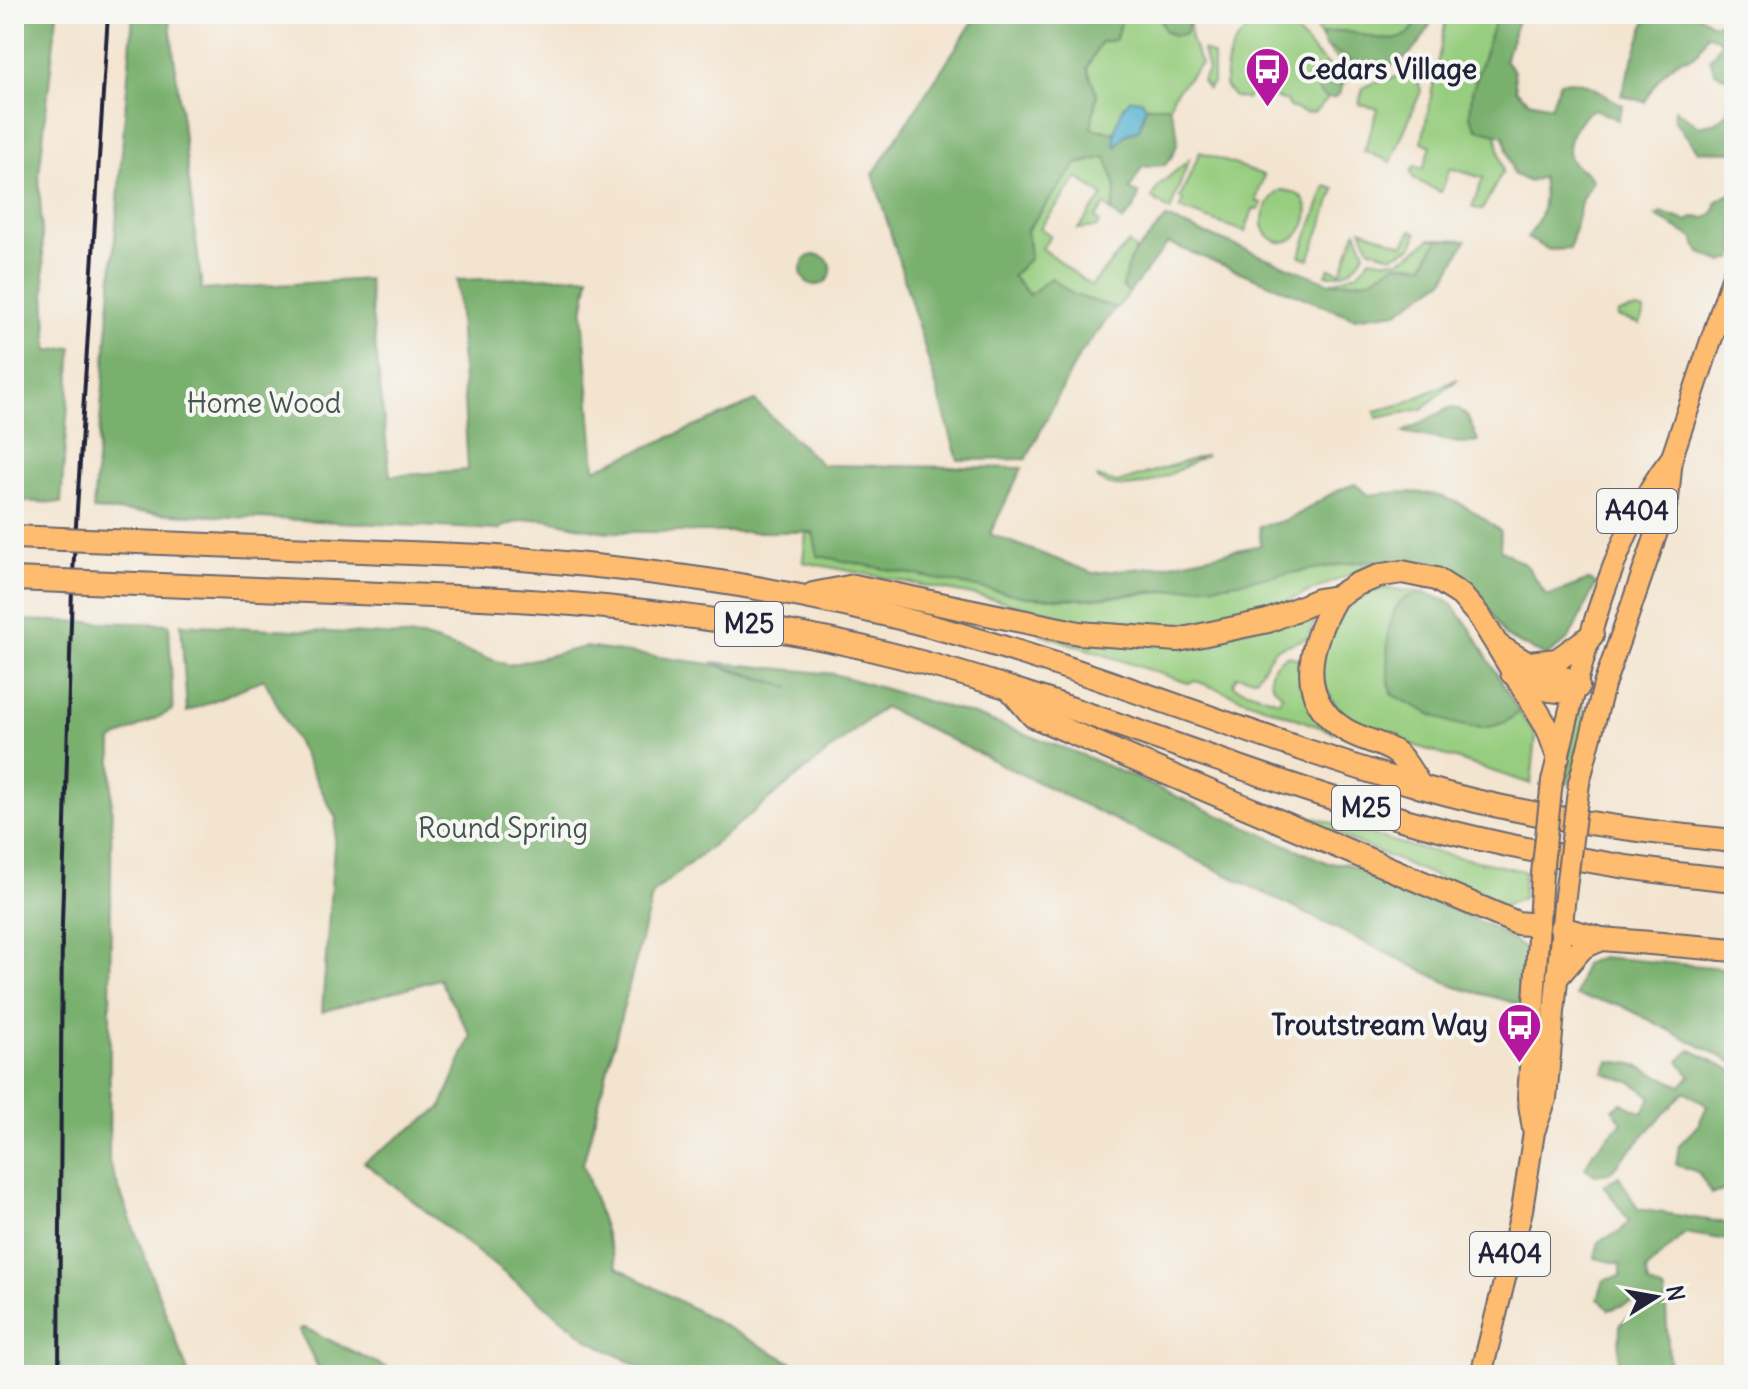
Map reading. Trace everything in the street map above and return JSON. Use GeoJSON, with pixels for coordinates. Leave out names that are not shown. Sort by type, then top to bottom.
{"type":"FeatureCollection","features":[{"type":"Feature","properties":{"kind":"highway","name":"M25"},"geometry":{"type":"LineString","coordinates":[[14,537],[483,556],[641,569],[804,596],[1014,650],[1421,787],[1522,810],[1668,834],[1734,841]]}},
{"type":"Feature","properties":{"kind":"highway","name":"M25"},"geometry":{"type":"LineString","coordinates":[[804,596],[854,586],[1079,633],[1178,640],[1239,629],[1318,600],[1336,597],[1382,575],[1402,572],[1436,579],[1461,595],[1519,668],[1558,757]]}},
{"type":"Feature","properties":{"kind":"highway","name":"M25"},"geometry":{"type":"LineString","coordinates":[[14,579],[559,602],[733,621],[897,656],[1010,689],[1414,822],[1588,863],[1734,880]]}},
{"type":"Feature","properties":{"kind":"highway","name":"M25"},"geometry":{"type":"LineString","coordinates":[[1336,597],[1321,620],[1313,648],[1312,676],[1316,693],[1330,717],[1344,729],[1397,753],[1421,787]]}},
{"type":"Feature","properties":{"kind":"highway"},"geometry":{"type":"LineString","coordinates":[[1578,687],[1563,693],[1530,685],[1519,668],[1557,660],[1592,635]]}},
{"type":"Feature","properties":{"kind":"highway","name":"M25"},"geometry":{"type":"LineString","coordinates":[[1010,689],[1033,716],[1517,923],[1538,925]]}},
{"type":"Feature","properties":{"kind":"highway"},"geometry":{"type":"LineString","coordinates":[[1561,928],[1602,939],[1734,950]]}},
{"type":"Feature","properties":{"kind":"highway"},"geometry":{"type":"LineString","coordinates":[[1558,976],[1583,947],[1602,939]]}},
{"type":"Feature","properties":{"kind":"main road","name":"A404"},"geometry":{"type":"LineString","coordinates":[[1481,1375],[1522,1210],[1534,1132],[1546,1099],[1570,835],[1579,783],[1595,714],[1668,500],[1672,457],[1734,272]]}},
{"type":"Feature","properties":{"kind":"main road","name":"A404"},"geometry":{"type":"LineString","coordinates":[[1534,1132],[1528,1098],[1538,925],[1549,878],[1552,781],[1612,571],[1649,486],[1672,457]]}},
{"type":"Feature","properties":{"kind":"main road"},"geometry":{"type":"LineString","coordinates":[[1595,714],[1591,702],[1578,687],[1590,681],[1604,650],[1625,620]]}},
{"type":"Feature","properties":{"kind":"main road"},"geometry":{"type":"LineString","coordinates":[[1549,878],[1570,835]]}},
{"type":"Feature","properties":{"kind":"main road"},"geometry":{"type":"LineString","coordinates":[[1538,925],[1561,928]]}},
{"type":"Feature","properties":{"kind":"green space"},"geometry":{"type":"Polygon","coordinates":[[[14,14],[57,14],[39,175],[48,351],[72,347],[61,503],[14,501],[14,14]]]}},
{"type":"Feature","properties":{"kind":"green space","name":"Home Wood"},"geometry":{"type":"Polygon","coordinates":[[[133,14],[169,14],[202,290],[368,279],[390,476],[468,470],[457,280],[589,276],[583,313],[595,469],[755,401],[822,465],[1022,468],[990,534],[1093,573],[1162,566],[1261,545],[1259,526],[1288,519],[1355,484],[1369,495],[1425,493],[1455,501],[1469,509],[1501,532],[1500,549],[1527,566],[1547,596],[1589,580],[1596,584],[1569,639],[1546,656],[1506,637],[1480,594],[1462,579],[1436,565],[1410,560],[1356,562],[1226,584],[1084,599],[1027,597],[818,556],[813,532],[610,532],[540,519],[513,523],[498,530],[93,510],[133,14]]]}},
{"type":"Feature","properties":{"kind":"green space"},"geometry":{"type":"Polygon","coordinates":[[[978,14],[1124,14],[1115,40],[1101,42],[1087,68],[1097,94],[1091,128],[1125,135],[1139,129],[1146,106],[1169,106],[1178,137],[1175,151],[1165,165],[1142,167],[1130,189],[1139,194],[1134,209],[1122,221],[1112,212],[1116,187],[1106,157],[1077,164],[1027,230],[1030,258],[1012,276],[1029,295],[1051,278],[1074,295],[1116,308],[1079,356],[1026,459],[958,460],[873,174],[978,14]]]}},
{"type":"Feature","properties":{"kind":"green space"},"geometry":{"type":"Polygon","coordinates":[[[1124,14],[1189,14],[1191,39],[1201,64],[1175,93],[1169,106],[1146,106],[1141,100],[1124,105],[1115,133],[1091,128],[1097,94],[1087,68],[1101,41],[1116,39],[1124,14]]]}},
{"type":"Feature","properties":{"kind":"green space"},"geometry":{"type":"Polygon","coordinates":[[[1164,14],[1190,14],[1186,33],[1175,36],[1165,31],[1161,21],[1164,14]]]}},
{"type":"Feature","properties":{"kind":"green space"},"geometry":{"type":"Polygon","coordinates":[[[1302,14],[1434,14],[1428,29],[1409,53],[1383,68],[1369,69],[1354,67],[1338,59],[1313,24],[1297,19],[1302,14]]]}},
{"type":"Feature","properties":{"kind":"green space"},"geometry":{"type":"Polygon","coordinates":[[[1419,14],[1434,14],[1414,50],[1393,64],[1367,67],[1325,47],[1322,34],[1336,31],[1397,39],[1414,27],[1419,14]]]}},
{"type":"Feature","properties":{"kind":"green space"},"geometry":{"type":"Polygon","coordinates":[[[1447,14],[1505,14],[1485,71],[1503,171],[1482,210],[1472,207],[1483,178],[1450,168],[1441,192],[1414,179],[1411,172],[1414,166],[1423,169],[1431,146],[1422,142],[1447,14]]]}},
{"type":"Feature","properties":{"kind":"green space"},"geometry":{"type":"Polygon","coordinates":[[[1497,14],[1520,14],[1505,60],[1514,71],[1516,90],[1529,101],[1551,106],[1560,82],[1570,81],[1586,84],[1623,105],[1618,120],[1594,109],[1588,113],[1569,141],[1568,150],[1574,164],[1593,181],[1582,199],[1570,249],[1549,250],[1527,238],[1542,209],[1542,177],[1529,182],[1513,174],[1504,136],[1477,129],[1470,116],[1472,92],[1497,14]]]}},
{"type":"Feature","properties":{"kind":"green space"},"geometry":{"type":"Polygon","coordinates":[[[1648,14],[1697,14],[1714,25],[1731,17],[1734,19],[1734,152],[1698,151],[1674,120],[1675,109],[1698,126],[1717,122],[1728,112],[1729,79],[1715,72],[1710,59],[1722,41],[1707,34],[1694,56],[1677,62],[1663,74],[1645,102],[1621,95],[1648,14]]]}},
{"type":"Feature","properties":{"kind":"green space"},"geometry":{"type":"Polygon","coordinates":[[[1258,23],[1294,31],[1328,65],[1352,76],[1314,112],[1306,113],[1289,107],[1287,101],[1254,91],[1247,99],[1234,97],[1225,86],[1229,57],[1236,42],[1258,23]]]}},
{"type":"Feature","properties":{"kind":"green space"},"geometry":{"type":"Polygon","coordinates":[[[1203,50],[1213,55],[1213,83],[1208,89],[1202,81],[1208,70],[1203,50]]]}},
{"type":"Feature","properties":{"kind":"green space"},"geometry":{"type":"Polygon","coordinates":[[[1330,74],[1338,78],[1342,86],[1338,94],[1330,98],[1322,94],[1318,86],[1322,78],[1330,74]]]}},
{"type":"Feature","properties":{"kind":"green space"},"geometry":{"type":"Polygon","coordinates":[[[1402,75],[1418,80],[1421,91],[1391,162],[1364,151],[1378,109],[1359,104],[1363,88],[1402,75]]]}},
{"type":"Feature","properties":{"kind":"green space"},"geometry":{"type":"Polygon","coordinates":[[[1200,152],[1264,175],[1256,201],[1262,203],[1259,210],[1253,209],[1245,232],[1180,209],[1183,200],[1180,198],[1200,152]]]}},
{"type":"Feature","properties":{"kind":"green space"},"geometry":{"type":"Polygon","coordinates":[[[1106,156],[1116,187],[1112,212],[1105,205],[1095,218],[1100,223],[1097,227],[1078,229],[1103,196],[1078,178],[1040,228],[1051,236],[1042,248],[1091,286],[1128,243],[1136,250],[1122,286],[1129,293],[1117,308],[1074,295],[1051,278],[1030,295],[1012,276],[1030,258],[1027,230],[1076,164],[1106,156]]]}},
{"type":"Feature","properties":{"kind":"green space"},"geometry":{"type":"Polygon","coordinates":[[[1189,160],[1170,211],[1152,198],[1159,185],[1189,160]]]}},
{"type":"Feature","properties":{"kind":"green space"},"geometry":{"type":"Polygon","coordinates":[[[1326,186],[1335,189],[1309,260],[1300,256],[1326,186]]]}},
{"type":"Feature","properties":{"kind":"green space"},"geometry":{"type":"Polygon","coordinates":[[[1281,190],[1297,194],[1305,202],[1308,212],[1299,233],[1291,240],[1281,242],[1266,232],[1263,219],[1267,205],[1281,190]]]}},
{"type":"Feature","properties":{"kind":"green space"},"geometry":{"type":"Polygon","coordinates":[[[1734,192],[1734,258],[1723,262],[1700,253],[1693,238],[1656,216],[1661,213],[1689,221],[1693,217],[1707,218],[1714,212],[1717,201],[1734,192]]]}},
{"type":"Feature","properties":{"kind":"green space"},"geometry":{"type":"Polygon","coordinates":[[[1166,218],[1330,283],[1369,280],[1396,264],[1424,265],[1438,239],[1466,240],[1445,279],[1397,312],[1354,318],[1168,243],[1129,293],[1122,286],[1130,259],[1166,218]]]}},
{"type":"Feature","properties":{"kind":"green space"},"geometry":{"type":"Polygon","coordinates":[[[1361,229],[1404,245],[1411,230],[1417,233],[1412,247],[1392,256],[1370,249],[1361,229]]]}},
{"type":"Feature","properties":{"kind":"green space"},"geometry":{"type":"Polygon","coordinates":[[[1356,231],[1365,252],[1361,258],[1344,273],[1326,275],[1329,268],[1341,272],[1356,231]]]}},
{"type":"Feature","properties":{"kind":"green space"},"geometry":{"type":"Polygon","coordinates":[[[1430,239],[1438,239],[1424,265],[1396,264],[1369,280],[1330,283],[1358,273],[1370,258],[1397,260],[1430,239]]]}},
{"type":"Feature","properties":{"kind":"green space"},"geometry":{"type":"Polygon","coordinates":[[[816,255],[827,259],[831,270],[827,281],[816,285],[805,281],[801,270],[805,259],[816,255]]]}},
{"type":"Feature","properties":{"kind":"green space"},"geometry":{"type":"Polygon","coordinates":[[[1637,309],[1644,311],[1640,324],[1617,317],[1618,313],[1637,309]]]}},
{"type":"Feature","properties":{"kind":"green space"},"geometry":{"type":"Polygon","coordinates":[[[1458,379],[1422,409],[1377,418],[1375,411],[1403,404],[1458,379]]]}},
{"type":"Feature","properties":{"kind":"green space"},"geometry":{"type":"Polygon","coordinates":[[[1449,408],[1459,409],[1468,417],[1478,441],[1465,444],[1403,432],[1449,408]]]}},
{"type":"Feature","properties":{"kind":"green space"},"geometry":{"type":"Polygon","coordinates":[[[1206,455],[1168,475],[1139,485],[1111,485],[1097,477],[1117,483],[1206,455]]]}},
{"type":"Feature","properties":{"kind":"green space"},"geometry":{"type":"Polygon","coordinates":[[[806,532],[968,583],[1027,597],[1084,599],[1155,593],[1356,562],[1383,561],[1241,620],[1157,630],[1066,619],[1054,613],[983,597],[803,562],[806,532]]]}},
{"type":"Feature","properties":{"kind":"green space"},"geometry":{"type":"Polygon","coordinates":[[[1388,588],[1425,593],[1405,598],[1391,693],[1455,724],[1471,727],[1488,727],[1504,722],[1519,712],[1536,736],[1531,784],[1365,729],[1343,713],[1329,694],[1322,673],[1323,651],[1330,630],[1344,612],[1363,597],[1388,588]]]}},
{"type":"Feature","properties":{"kind":"green space"},"geometry":{"type":"Polygon","coordinates":[[[1425,593],[1450,602],[1470,628],[1519,712],[1504,722],[1488,727],[1471,727],[1439,718],[1391,694],[1388,642],[1393,615],[1407,597],[1425,593]]]}},
{"type":"Feature","properties":{"kind":"green space"},"geometry":{"type":"Polygon","coordinates":[[[1319,611],[1308,638],[1275,649],[1256,678],[1237,676],[1233,683],[1235,687],[1279,701],[1282,694],[1271,679],[1276,663],[1288,655],[1303,661],[1333,732],[1196,681],[1188,683],[1039,633],[1112,644],[1319,611]]]}},
{"type":"Feature","properties":{"kind":"green space"},"geometry":{"type":"Polygon","coordinates":[[[14,620],[169,624],[173,710],[112,740],[109,1162],[189,1375],[14,1375],[14,620]]]}},
{"type":"Feature","properties":{"kind":"green space","name":"Round Spring"},"geometry":{"type":"Polygon","coordinates":[[[181,624],[422,637],[509,665],[585,647],[710,664],[791,688],[712,662],[834,674],[974,715],[1085,756],[1328,863],[1344,863],[1494,928],[1530,953],[1527,995],[1520,1004],[1456,987],[884,707],[653,893],[583,1164],[617,1267],[814,1375],[655,1375],[590,1341],[364,1162],[441,1108],[471,1036],[439,979],[322,1012],[336,818],[264,679],[187,712],[181,624]]]}},
{"type":"Feature","properties":{"kind":"green space"},"geometry":{"type":"Polygon","coordinates":[[[1581,702],[1584,731],[1568,784],[1563,783],[1581,702]]]}},
{"type":"Feature","properties":{"kind":"green space"},"geometry":{"type":"Polygon","coordinates":[[[1262,802],[1412,847],[1524,871],[1523,898],[1504,906],[1262,802]]]}},
{"type":"Feature","properties":{"kind":"green space"},"geometry":{"type":"Polygon","coordinates":[[[1601,957],[1734,969],[1734,1063],[1620,1005],[1576,996],[1584,964],[1601,957]]]}},
{"type":"Feature","properties":{"kind":"green space"},"geometry":{"type":"Polygon","coordinates":[[[1691,1050],[1734,1071],[1734,1188],[1712,1194],[1698,1172],[1676,1165],[1679,1145],[1699,1124],[1707,1106],[1685,1091],[1609,1173],[1595,1175],[1585,1168],[1593,1152],[1622,1122],[1612,1109],[1621,1103],[1643,1113],[1651,1097],[1633,1083],[1604,1073],[1609,1061],[1633,1064],[1681,1086],[1690,1076],[1679,1061],[1691,1050]]]}},
{"type":"Feature","properties":{"kind":"green space"},"geometry":{"type":"Polygon","coordinates":[[[1619,1176],[1638,1209],[1734,1224],[1734,1241],[1685,1233],[1646,1270],[1649,1284],[1665,1292],[1670,1375],[1618,1375],[1620,1325],[1638,1307],[1637,1300],[1609,1310],[1598,1298],[1604,1280],[1621,1276],[1621,1264],[1595,1258],[1599,1241],[1620,1232],[1629,1221],[1603,1185],[1619,1176]]]}},
{"type":"Feature","properties":{"kind":"green space"},"geometry":{"type":"Polygon","coordinates":[[[302,1328],[401,1375],[322,1375],[299,1330],[302,1328]]]}},
{"type":"Feature","properties":{"kind":"water"},"geometry":{"type":"Polygon","coordinates":[[[1131,99],[1141,100],[1146,106],[1139,129],[1125,135],[1116,147],[1118,122],[1123,108],[1131,99]]]}},
{"type":"Feature","properties":{"kind":"railway"},"geometry":{"type":"LineString","coordinates":[[59,1375],[62,924],[72,589],[108,14]]}},
{"type":"Feature","properties":{"kind":"place","name":"Cedars Village"},"geometry":{"type":"Point","coordinates":[1267,108]}},
{"type":"Feature","properties":{"kind":"place","name":"Troutstream Way"},"geometry":{"type":"Point","coordinates":[1519,1064]}}]}
